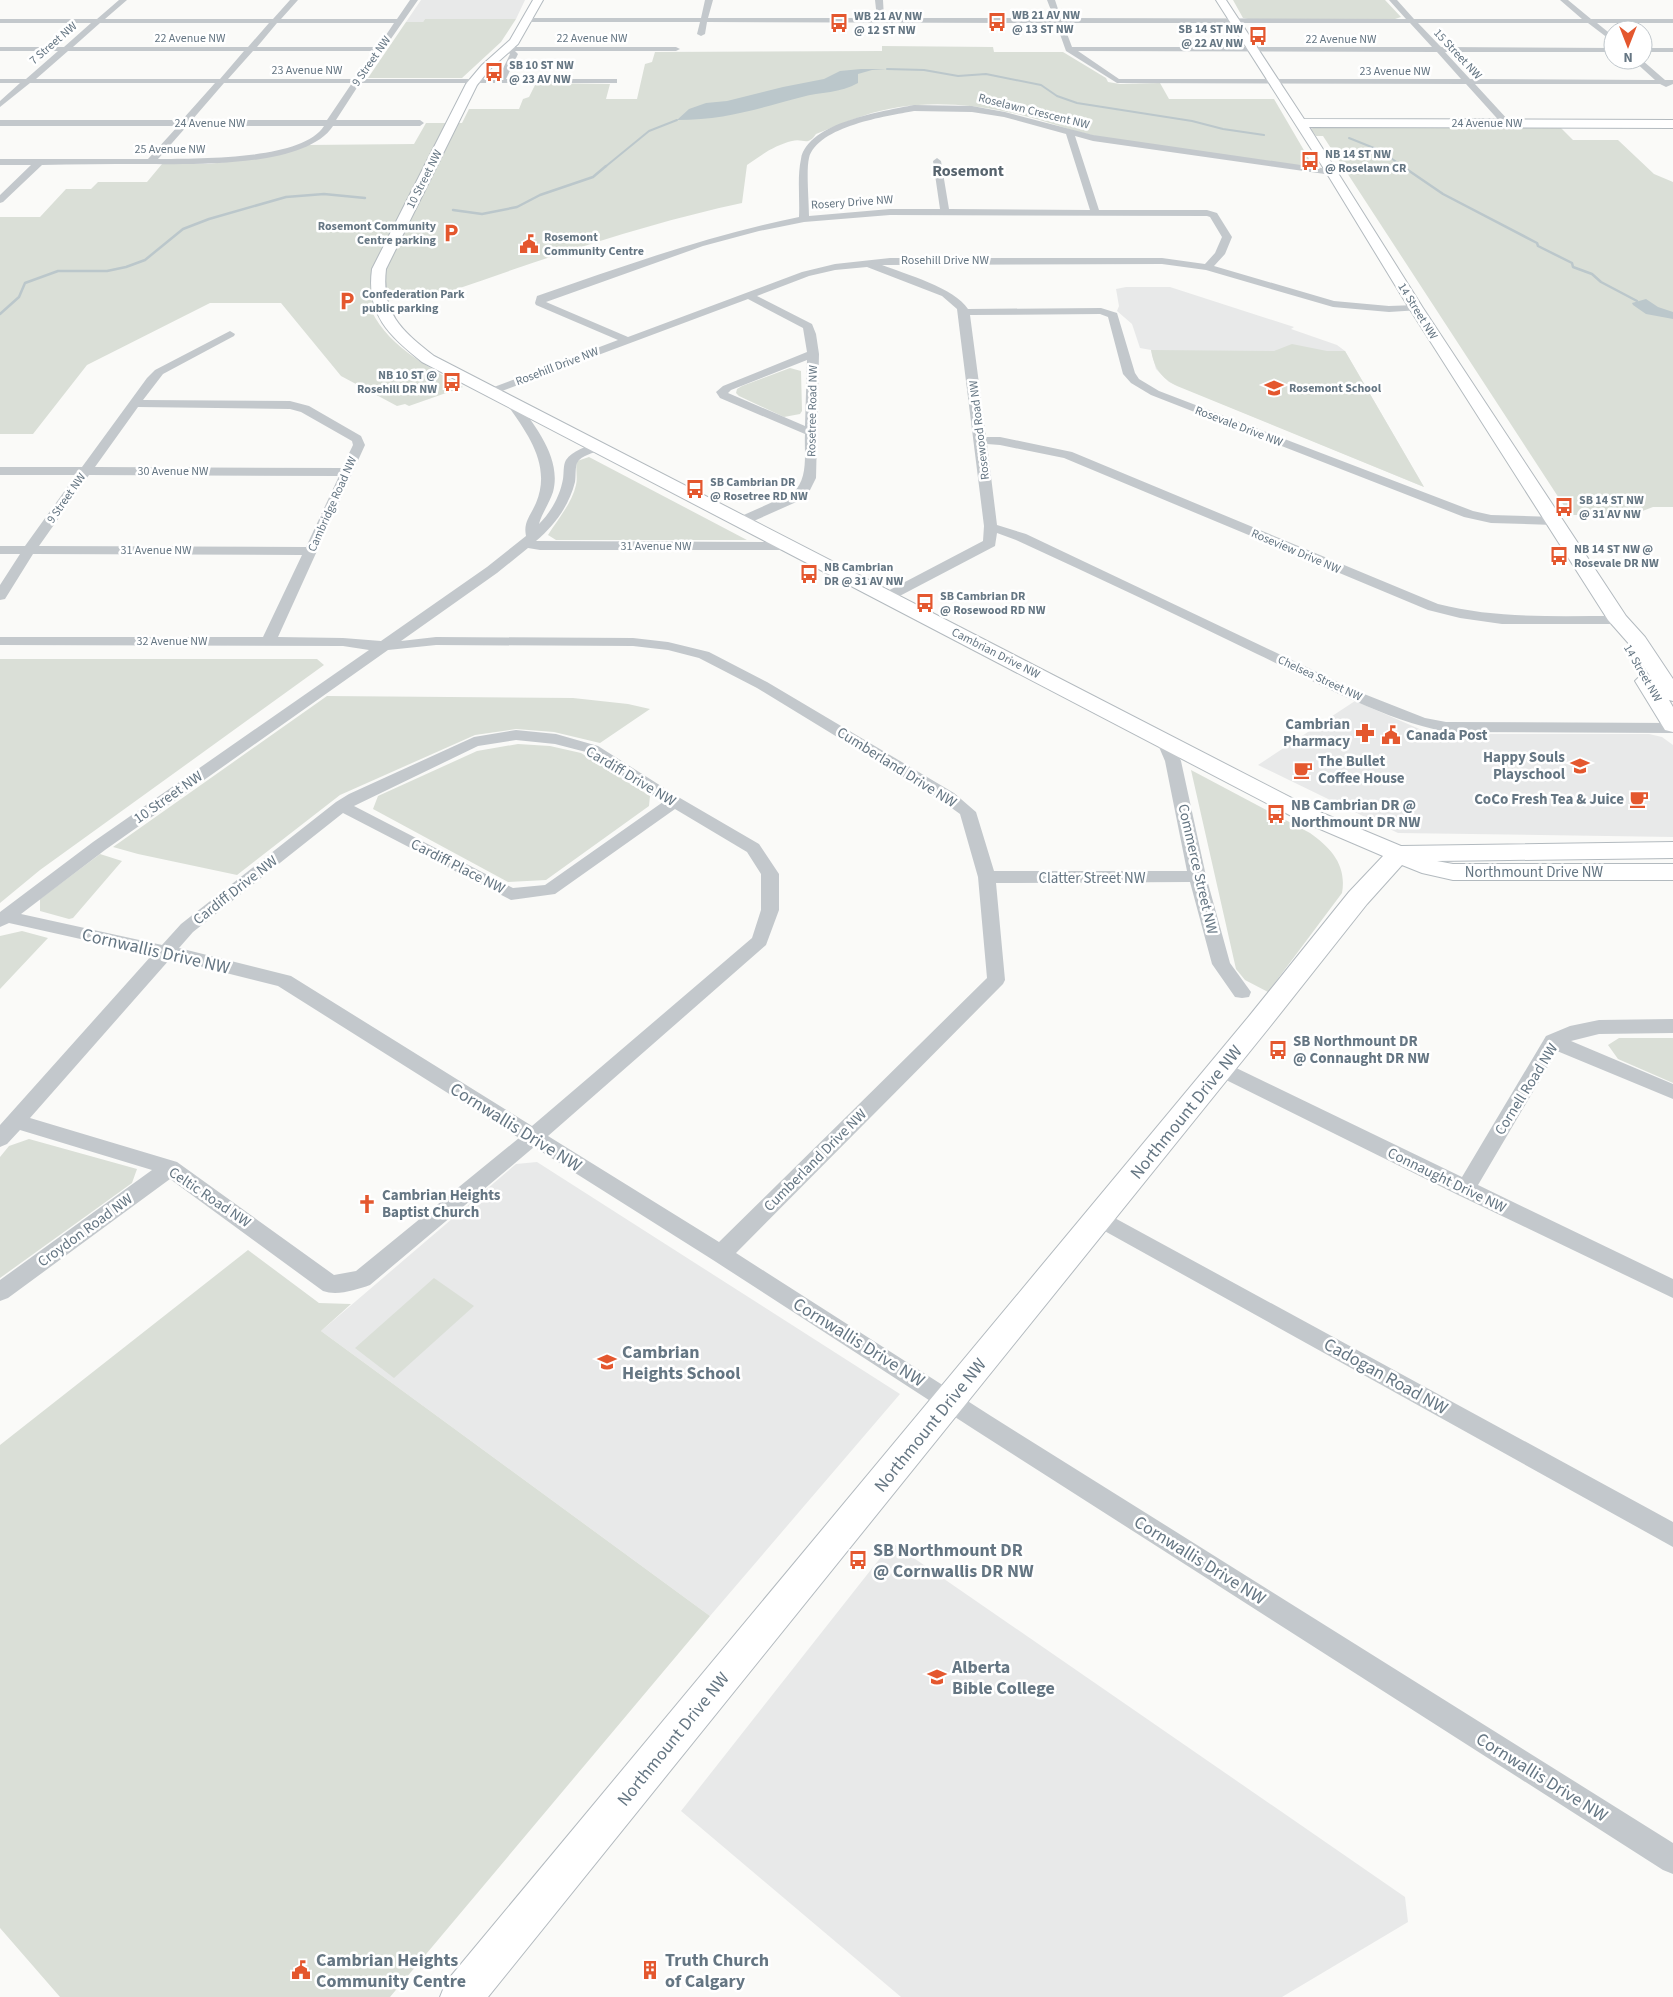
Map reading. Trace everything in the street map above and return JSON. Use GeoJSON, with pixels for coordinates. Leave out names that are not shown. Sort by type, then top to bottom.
{"type":"FeatureCollection","features":[{"type":"Feature","properties":{"kind":"street","name":"7 Street NW"},"geometry":{"type":"LineString","coordinates":[[0,105],[123,0]]}},
{"type":"Feature","properties":{"kind":"street"},"geometry":{"type":"LineString","coordinates":[[150,162],[294,0]]}},
{"type":"Feature","properties":{"kind":"street","name":"9 Street NW"},"geometry":{"type":"LineString","coordinates":[[329,123],[414,0]]}},
{"type":"Feature","properties":{"kind":"street","name":"10 Street NW"},"geometry":{"type":"LineString","coordinates":[[538,0],[520,35],[474,81],[382,260],[378,274],[376,294],[381,310],[388,322],[408,343],[428,359],[597,447]]}},
{"type":"Feature","properties":{"kind":"street"},"geometry":{"type":"LineString","coordinates":[[701,34],[709,0]]}},
{"type":"Feature","properties":{"kind":"street"},"geometry":{"type":"LineString","coordinates":[[879,0],[881,20]]}},
{"type":"Feature","properties":{"kind":"street"},"geometry":{"type":"LineString","coordinates":[[1051,0],[1068,49]]}},
{"type":"Feature","properties":{"kind":"street","name":"14 Street NW"},"geometry":{"type":"LineString","coordinates":[[1221,0],[1301,123],[1416,308],[1618,620],[1638,641],[1673,696]]}},
{"type":"Feature","properties":{"kind":"street","name":"15 Street NW"},"geometry":{"type":"LineString","coordinates":[[1393,0],[1506,123]]}},
{"type":"Feature","properties":{"kind":"street"},"geometry":{"type":"LineString","coordinates":[[1564,0],[1603,32]]}},
{"type":"Feature","properties":{"kind":"street"},"geometry":{"type":"LineString","coordinates":[[0,20],[400,20]]}},
{"type":"Feature","properties":{"kind":"street"},"geometry":{"type":"LineString","coordinates":[[527,20],[1673,21]]}},
{"type":"Feature","properties":{"kind":"street","name":"22 Avenue NW"},"geometry":{"type":"LineString","coordinates":[[0,50],[380,49]]}},
{"type":"Feature","properties":{"kind":"street"},"geometry":{"type":"LineString","coordinates":[[502,81],[514,54],[508,49]]}},
{"type":"Feature","properties":{"kind":"street","name":"22 Avenue NW"},"geometry":{"type":"LineString","coordinates":[[508,49],[676,49]]}},
{"type":"Feature","properties":{"kind":"street","name":"22 Avenue NW"},"geometry":{"type":"LineString","coordinates":[[1068,49],[1603,50]]}},
{"type":"Feature","properties":{"kind":"street","name":"23 Avenue NW"},"geometry":{"type":"LineString","coordinates":[[1068,49],[1117,81],[1673,82]]}},
{"type":"Feature","properties":{"kind":"street"},"geometry":{"type":"LineString","coordinates":[[1653,50],[1673,50]]}},
{"type":"Feature","properties":{"kind":"street"},"geometry":{"type":"LineString","coordinates":[[1648,70],[1673,90]]}},
{"type":"Feature","properties":{"kind":"street","name":"23 Avenue NW"},"geometry":{"type":"LineString","coordinates":[[0,81],[614,81]]}},
{"type":"Feature","properties":{"kind":"street","name":"Roselawn Crescent NW"},"geometry":{"type":"LineString","coordinates":[[804,219],[805,158],[813,143],[832,131],[868,117],[914,108],[972,109],[1005,114],[1070,133],[1201,159],[1332,172]]}},
{"type":"Feature","properties":{"kind":"street","name":"24 Avenue NW"},"geometry":{"type":"LineString","coordinates":[[0,123],[420,123]]}},
{"type":"Feature","properties":{"kind":"street","name":"25 Avenue NW"},"geometry":{"type":"LineString","coordinates":[[0,162],[215,162],[266,155],[310,142],[322,134],[329,123]]}},
{"type":"Feature","properties":{"kind":"street","name":"24 Avenue NW"},"geometry":{"type":"LineString","coordinates":[[1301,123],[1506,123],[1671,126]]}},
{"type":"Feature","properties":{"kind":"street"},"geometry":{"type":"LineString","coordinates":[[1070,133],[1095,212]]}},
{"type":"Feature","properties":{"kind":"street"},"geometry":{"type":"LineString","coordinates":[[937,161],[945,212]]}},
{"type":"Feature","properties":{"kind":"street"},"geometry":{"type":"LineString","coordinates":[[0,200],[40,162]]}},
{"type":"Feature","properties":{"kind":"street","name":"Rosery Drive NW"},"geometry":{"type":"LineString","coordinates":[[626,340],[540,303],[542,298],[699,244],[758,228],[804,219],[890,212],[1207,213],[1214,215],[1227,237],[1220,254],[1207,267]]}},
{"type":"Feature","properties":{"kind":"street","name":"Rosehill Drive NW"},"geometry":{"type":"LineString","coordinates":[[490,392],[806,274],[835,267],[867,263],[911,260],[1101,259],[1162,261],[1207,267],[1333,304],[1389,309],[1416,308]]}},
{"type":"Feature","properties":{"kind":"street"},"geometry":{"type":"LineString","coordinates":[[867,263],[956,299],[964,312]]}},
{"type":"Feature","properties":{"kind":"street","name":"Rosetree Road NW"},"geometry":{"type":"LineString","coordinates":[[742,521],[789,502],[804,490],[810,478],[812,433],[813,354],[811,334],[808,326],[749,296]]}},
{"type":"Feature","properties":{"kind":"street","name":"Rosevale Drive NW"},"geometry":{"type":"LineString","coordinates":[[964,312],[1101,311],[1108,313],[1113,315],[1130,374],[1139,384],[1155,393],[1469,514],[1492,519],[1554,521]]}},
{"type":"Feature","properties":{"kind":"street","name":"Rosewood Road NW"},"geometry":{"type":"LineString","coordinates":[[964,312],[982,440],[984,477],[991,527]]}},
{"type":"Feature","properties":{"kind":"street","name":"9 Street NW"},"geometry":{"type":"LineString","coordinates":[[0,596],[29,550],[150,380],[159,372],[230,334]]}},
{"type":"Feature","properties":{"kind":"street"},"geometry":{"type":"LineString","coordinates":[[812,433],[724,396],[722,392],[727,388],[813,354]]}},
{"type":"Feature","properties":{"kind":"street","name":"Cambridge Road NW"},"geometry":{"type":"LineString","coordinates":[[135,403],[290,405],[305,409],[357,439],[359,445],[268,642]]}},
{"type":"Feature","properties":{"kind":"street","name":"10 Street NW"},"geometry":{"type":"LineString","coordinates":[[512,403],[525,420],[547,460],[547,488],[543,502],[531,525],[529,540]]}},
{"type":"Feature","properties":{"kind":"street","name":"Roseview Drive NW"},"geometry":{"type":"LineString","coordinates":[[982,440],[1068,455],[1433,607],[1460,614],[1502,620],[1618,620]]}},
{"type":"Feature","properties":{"kind":"street","name":"10 Street NW"},"geometry":{"type":"LineString","coordinates":[[3,918],[107,840],[492,570],[545,527],[565,498],[569,486],[571,462],[578,455],[597,447]]}},
{"type":"Feature","properties":{"kind":"street","name":"Cambrian Drive NW"},"geometry":{"type":"LineString","coordinates":[[597,447],[1307,815],[1398,854]]}},
{"type":"Feature","properties":{"kind":"street","name":"30 Avenue NW"},"geometry":{"type":"LineString","coordinates":[[0,471],[347,472]]}},
{"type":"Feature","properties":{"kind":"street"},"geometry":{"type":"LineString","coordinates":[[887,597],[990,543],[991,527]]}},
{"type":"Feature","properties":{"kind":"street","name":"Chelsea Street NW"},"geometry":{"type":"LineString","coordinates":[[991,527],[1021,537],[1354,695],[1421,722],[1446,727],[1673,726]]}},
{"type":"Feature","properties":{"kind":"street","name":"31 Avenue NW"},"geometry":{"type":"LineString","coordinates":[[529,540],[540,546],[788,546]]}},
{"type":"Feature","properties":{"kind":"street","name":"31 Avenue NW"},"geometry":{"type":"LineString","coordinates":[[0,550],[311,551]]}},
{"type":"Feature","properties":{"kind":"street"},"geometry":{"type":"LineString","coordinates":[[428,615],[427,628],[440,641]]}},
{"type":"Feature","properties":{"kind":"street","name":"14 Street NW"},"geometry":{"type":"LineString","coordinates":[[1618,620],[1624,642],[1673,726]]}},
{"type":"Feature","properties":{"kind":"street","name":"32 Avenue NW"},"geometry":{"type":"LineString","coordinates":[[0,641],[338,642],[349,644],[390,641]]}},
{"type":"Feature","properties":{"kind":"street","name":"Cumberland Drive NW"},"geometry":{"type":"LineString","coordinates":[[390,641],[633,642],[668,646],[704,655],[762,686],[948,797],[968,812],[986,877],[996,980],[721,1254]]}},
{"type":"Feature","properties":{"kind":"street"},"geometry":{"type":"LineString","coordinates":[[338,642],[343,651],[345,665],[340,677]]}},
{"type":"Feature","properties":{"kind":"street","name":"Cardiff Drive NW"},"geometry":{"type":"LineString","coordinates":[[0,1139],[187,928],[342,806],[355,798],[474,742],[516,735],[556,739],[592,749],[674,802],[753,848],[770,874],[770,910],[760,941],[362,1280]]}},
{"type":"Feature","properties":{"kind":"street","name":"Commerce Street NW"},"geometry":{"type":"LineString","coordinates":[[1164,740],[1173,761],[1197,876],[1221,964],[1242,992]]}},
{"type":"Feature","properties":{"kind":"street","name":"Cardiff Place NW"},"geometry":{"type":"LineString","coordinates":[[342,806],[511,894],[549,890],[674,802]]}},
{"type":"Feature","properties":{"kind":"street","name":"Northmount Drive NW"},"geometry":{"type":"LineString","coordinates":[[461,1997],[1221,1070],[1358,898],[1398,854],[1673,850]]}},
{"type":"Feature","properties":{"kind":"street","name":"Northmount Drive NW"},"geometry":{"type":"LineString","coordinates":[[1398,854],[1431,868],[1453,872],[1673,872]]}},
{"type":"Feature","properties":{"kind":"street","name":"Clatter Street NW"},"geometry":{"type":"LineString","coordinates":[[986,877],[1167,878],[1197,876]]}},
{"type":"Feature","properties":{"kind":"street","name":"Cornwallis Drive NW"},"geometry":{"type":"LineString","coordinates":[[3,918],[164,952],[284,981],[721,1254],[1673,1860]]}},
{"type":"Feature","properties":{"kind":"street","name":"Cornell Road NW"},"geometry":{"type":"LineString","coordinates":[[1465,1189],[1553,1041],[1577,1031],[1598,1027],[1673,1026]]}},
{"type":"Feature","properties":{"kind":"street"},"geometry":{"type":"LineString","coordinates":[[1553,1041],[1673,1092]]}},
{"type":"Feature","properties":{"kind":"street","name":"Connaught Drive NW"},"geometry":{"type":"LineString","coordinates":[[1221,1070],[1673,1289]]}},
{"type":"Feature","properties":{"kind":"street","name":"Celtic Road NW"},"geometry":{"type":"LineString","coordinates":[[15,1122],[170,1168],[331,1284],[362,1280]]}},
{"type":"Feature","properties":{"kind":"street","name":"Croydon Road NW"},"geometry":{"type":"LineString","coordinates":[[0,1292],[170,1168]]}},
{"type":"Feature","properties":{"kind":"street","name":"Cadogan Road NW"},"geometry":{"type":"LineString","coordinates":[[1100,1218],[1673,1535]]}},
{"type":"Feature","properties":{"kind":"shaded area"},"geometry":{"type":"Polygon","coordinates":[[[421,0],[525,0],[516,19],[425,19],[423,22],[406,22],[421,0]]]}},
{"type":"Feature","properties":{"kind":"shaded area"},"geometry":{"type":"Polygon","coordinates":[[[1233,0],[1385,0],[1401,17],[1395,19],[1248,19],[1243,18],[1233,0]]]}},
{"type":"Feature","properties":{"kind":"shaded area"},"geometry":{"type":"Polygon","coordinates":[[[425,19],[516,19],[501,42],[462,78],[368,78],[406,22],[423,22],[425,19]]]}},
{"type":"Feature","properties":{"kind":"shaded area"},"geometry":{"type":"Polygon","coordinates":[[[882,46],[993,47],[994,52],[1063,52],[1106,78],[1108,82],[1120,84],[1160,83],[1169,99],[1274,99],[1312,164],[1301,167],[1100,137],[1019,115],[971,106],[935,104],[898,107],[851,120],[816,134],[808,141],[796,140],[768,151],[747,165],[742,203],[705,211],[597,242],[525,265],[454,290],[452,293],[368,303],[384,331],[395,342],[421,362],[463,387],[409,406],[405,404],[397,406],[341,376],[281,303],[210,303],[87,365],[33,434],[0,434],[0,217],[40,217],[66,189],[91,189],[98,182],[147,182],[162,164],[208,164],[244,160],[307,145],[414,144],[426,123],[462,123],[469,109],[519,109],[523,99],[529,97],[536,83],[610,84],[606,99],[637,99],[645,64],[652,62],[655,52],[882,51],[882,46]]]}},
{"type":"Feature","properties":{"kind":"shaded area"},"geometry":{"type":"Polygon","coordinates":[[[887,69],[872,70],[858,74],[858,83],[838,91],[809,95],[726,116],[677,120],[689,109],[706,103],[727,101],[824,79],[840,71],[887,69]]]}},
{"type":"Feature","properties":{"kind":"shaded area"},"geometry":{"type":"Polygon","coordinates":[[[1318,125],[1558,125],[1573,140],[1618,140],[1654,174],[1673,182],[1673,507],[1653,507],[1632,515],[1570,515],[1323,136],[1316,136],[1311,129],[1318,125]]]}},
{"type":"Feature","properties":{"kind":"shaded area","name":"Rosemont School"},"geometry":{"type":"Polygon","coordinates":[[[1126,287],[1170,287],[1294,327],[1291,329],[1337,345],[1345,351],[1424,487],[1169,382],[1156,369],[1151,350],[1140,348],[1132,324],[1117,311],[1119,306],[1116,289],[1126,287]]]}},
{"type":"Feature","properties":{"kind":"shaded area"},"geometry":{"type":"Polygon","coordinates":[[[1646,299],[1658,307],[1673,312],[1673,319],[1646,314],[1632,303],[1646,299]]]}},
{"type":"Feature","properties":{"kind":"shaded area","name":"Rosemont School"},"geometry":{"type":"Polygon","coordinates":[[[1292,344],[1327,351],[1345,351],[1424,487],[1177,386],[1159,372],[1151,350],[1274,351],[1292,344]]]}},
{"type":"Feature","properties":{"kind":"shaded area"},"geometry":{"type":"Polygon","coordinates":[[[790,368],[801,371],[802,411],[800,414],[784,417],[736,393],[737,389],[742,386],[790,368]]]}},
{"type":"Feature","properties":{"kind":"shaded area"},"geometry":{"type":"Polygon","coordinates":[[[589,457],[747,540],[556,540],[548,535],[568,505],[574,492],[577,482],[577,461],[589,457]]]}},
{"type":"Feature","properties":{"kind":"shaded area"},"geometry":{"type":"Polygon","coordinates":[[[0,659],[317,659],[324,665],[40,870],[0,903],[0,659]]]}},
{"type":"Feature","properties":{"kind":"shaded area"},"geometry":{"type":"Polygon","coordinates":[[[327,696],[573,698],[628,704],[650,709],[600,743],[554,732],[516,729],[475,735],[340,795],[237,875],[113,847],[327,696]]]}},
{"type":"Feature","properties":{"kind":"shaded area"},"geometry":{"type":"Polygon","coordinates":[[[1355,701],[1424,731],[1439,734],[1649,734],[1662,737],[1673,745],[1673,837],[1398,833],[1258,765],[1355,701]]]}},
{"type":"Feature","properties":{"kind":"shaded area"},"geometry":{"type":"Polygon","coordinates":[[[518,744],[550,746],[581,753],[650,796],[649,806],[546,880],[508,882],[373,809],[378,796],[477,751],[518,744]]]}},
{"type":"Feature","properties":{"kind":"shaded area"},"geometry":{"type":"Polygon","coordinates":[[[1191,770],[1310,833],[1331,851],[1340,866],[1343,883],[1342,893],[1268,992],[1245,980],[1236,969],[1191,770]]]}},
{"type":"Feature","properties":{"kind":"shaded area"},"geometry":{"type":"Polygon","coordinates":[[[100,854],[122,861],[73,918],[69,919],[40,911],[40,899],[100,854]]]}},
{"type":"Feature","properties":{"kind":"shaded area"},"geometry":{"type":"Polygon","coordinates":[[[22,931],[48,938],[0,989],[0,936],[22,931]]]}},
{"type":"Feature","properties":{"kind":"shaded area"},"geometry":{"type":"Polygon","coordinates":[[[1619,1038],[1673,1038],[1673,1083],[1618,1059],[1608,1045],[1619,1038]]]}},
{"type":"Feature","properties":{"kind":"shaded area"},"geometry":{"type":"Polygon","coordinates":[[[29,1139],[137,1169],[132,1183],[0,1278],[0,1157],[9,1146],[29,1139]]]}},
{"type":"Feature","properties":{"kind":"shaded area","name":"Cambrian Heights School"},"geometry":{"type":"Polygon","coordinates":[[[537,1162],[900,1394],[710,1616],[321,1331],[516,1164],[537,1162]]]}},
{"type":"Feature","properties":{"kind":"shaded area"},"geometry":{"type":"Polygon","coordinates":[[[248,1250],[319,1303],[351,1304],[321,1331],[710,1616],[390,1997],[60,1997],[0,1928],[0,1445],[248,1250]]]}},
{"type":"Feature","properties":{"kind":"shaded area"},"geometry":{"type":"Polygon","coordinates":[[[434,1278],[474,1306],[394,1378],[355,1348],[434,1278]]]}},
{"type":"Feature","properties":{"kind":"shaded area","name":"Alberta Bible College"},"geometry":{"type":"Polygon","coordinates":[[[892,1543],[1405,1897],[1408,1922],[1282,1997],[901,1997],[681,1811],[892,1543]]]}},
{"type":"Feature","properties":{"kind":"waterway"},"geometry":{"type":"LineString","coordinates":[[887,69],[924,70],[958,76],[986,74],[1041,85],[1057,96],[1077,103],[1192,121],[1223,129],[1264,135]]}},
{"type":"Feature","properties":{"kind":"waterway"},"geometry":{"type":"LineString","coordinates":[[605,167],[649,131],[677,120]]}},
{"type":"Feature","properties":{"kind":"waterway"},"geometry":{"type":"LineString","coordinates":[[1349,138],[1379,150],[1404,167]]}},
{"type":"Feature","properties":{"kind":"waterway"},"geometry":{"type":"LineString","coordinates":[[453,210],[482,214],[517,207],[540,195],[593,177],[606,166]]}},
{"type":"Feature","properties":{"kind":"waterway"},"geometry":{"type":"LineString","coordinates":[[1402,166],[1443,194],[1537,243],[1538,246],[1572,263],[1573,267],[1592,274],[1601,282],[1637,301]]}},
{"type":"Feature","properties":{"kind":"waterway"},"geometry":{"type":"LineString","coordinates":[[0,314],[19,297],[25,283],[58,271],[107,271],[126,267],[145,260],[183,229],[209,219],[286,197],[324,194],[365,198]]}},
{"type":"Feature","properties":{"kind":"place","name":"WB 21 AV NW @ 13 ST NW"},"geometry":{"type":"Point","coordinates":[997,22]}},
{"type":"Feature","properties":{"kind":"place","name":"WB 21 AV NW @ 12 ST NW"},"geometry":{"type":"Point","coordinates":[839,23]}},
{"type":"Feature","properties":{"kind":"place","name":"SB 14 ST NW @ 22 AV NW"},"geometry":{"type":"Point","coordinates":[1258,36]}},
{"type":"Feature","properties":{"kind":"place","name":"SB 10 ST NW @ 23 AV NW"},"geometry":{"type":"Point","coordinates":[494,72]}},
{"type":"Feature","properties":{"kind":"place","name":"NB 14 ST NW @ Roselawn CR"},"geometry":{"type":"Point","coordinates":[1310,161]}},
{"type":"Feature","properties":{"kind":"place","name":"Rosemont Community Centre parking"},"geometry":{"type":"Point","coordinates":[451,233]}},
{"type":"Feature","properties":{"kind":"place","name":"Rosemont Community Centre"},"geometry":{"type":"Point","coordinates":[529,244]}},
{"type":"Feature","properties":{"kind":"place","name":"Confederation Park public parking"},"geometry":{"type":"Point","coordinates":[347,301]}},
{"type":"Feature","properties":{"kind":"place","name":"NB 10 ST @ Rosehill DR NW"},"geometry":{"type":"Point","coordinates":[452,382]}},
{"type":"Feature","properties":{"kind":"place","name":"Rosemont School"},"geometry":{"type":"Point","coordinates":[1274,388]}},
{"type":"Feature","properties":{"kind":"place","name":"SB Cambrian DR @ Rosetree RD NW"},"geometry":{"type":"Point","coordinates":[695,489]}},
{"type":"Feature","properties":{"kind":"place","name":"SB 14 ST NW @ 31 AV NW"},"geometry":{"type":"Point","coordinates":[1564,507]}},
{"type":"Feature","properties":{"kind":"place","name":"NB 14 ST NW @ Rosevale DR NW"},"geometry":{"type":"Point","coordinates":[1559,556]}},
{"type":"Feature","properties":{"kind":"place","name":"NB Cambrian DR @ 31 AV NW"},"geometry":{"type":"Point","coordinates":[809,574]}},
{"type":"Feature","properties":{"kind":"place","name":"SB Cambrian DR @ Rosewood RD NW"},"geometry":{"type":"Point","coordinates":[925,603]}},
{"type":"Feature","properties":{"kind":"place","name":"Cambrian Pharmacy"},"geometry":{"type":"Point","coordinates":[1365,733]}},
{"type":"Feature","properties":{"kind":"place","name":"Canada Post"},"geometry":{"type":"Point","coordinates":[1391,735]}},
{"type":"Feature","properties":{"kind":"place","name":"Happy Souls Playschool"},"geometry":{"type":"Point","coordinates":[1580,766]}},
{"type":"Feature","properties":{"kind":"place","name":"The Bullet Coffee House"},"geometry":{"type":"Point","coordinates":[1303,770]}},
{"type":"Feature","properties":{"kind":"place","name":"CoCo Fresh Tea & Juice"},"geometry":{"type":"Point","coordinates":[1639,799]}},
{"type":"Feature","properties":{"kind":"place","name":"NB Cambrian DR @ Northmount DR NW"},"geometry":{"type":"Point","coordinates":[1276,814]}},
{"type":"Feature","properties":{"kind":"place","name":"SB Northmount DR @ Connaught DR NW"},"geometry":{"type":"Point","coordinates":[1278,1050]}},
{"type":"Feature","properties":{"kind":"place","name":"Cambrian Heights Baptist Church"},"geometry":{"type":"Point","coordinates":[367,1204]}},
{"type":"Feature","properties":{"kind":"place","name":"Cambrian Heights School"},"geometry":{"type":"Point","coordinates":[607,1362]}},
{"type":"Feature","properties":{"kind":"place","name":"SB Northmount DR @ Cornwallis DR NW"},"geometry":{"type":"Point","coordinates":[858,1560]}},
{"type":"Feature","properties":{"kind":"place","name":"Alberta Bible College"},"geometry":{"type":"Point","coordinates":[937,1677]}},
{"type":"Feature","properties":{"kind":"place","name":"Cambrian Heights Community Centre"},"geometry":{"type":"Point","coordinates":[301,1970]}},
{"type":"Feature","properties":{"kind":"place","name":"Truth Church of Calgary"},"geometry":{"type":"Point","coordinates":[650,1970]}},
{"type":"Feature","properties":{"kind":"district","name":"Rosemont"},"geometry":{"type":"Point","coordinates":[968,170]}}]}
